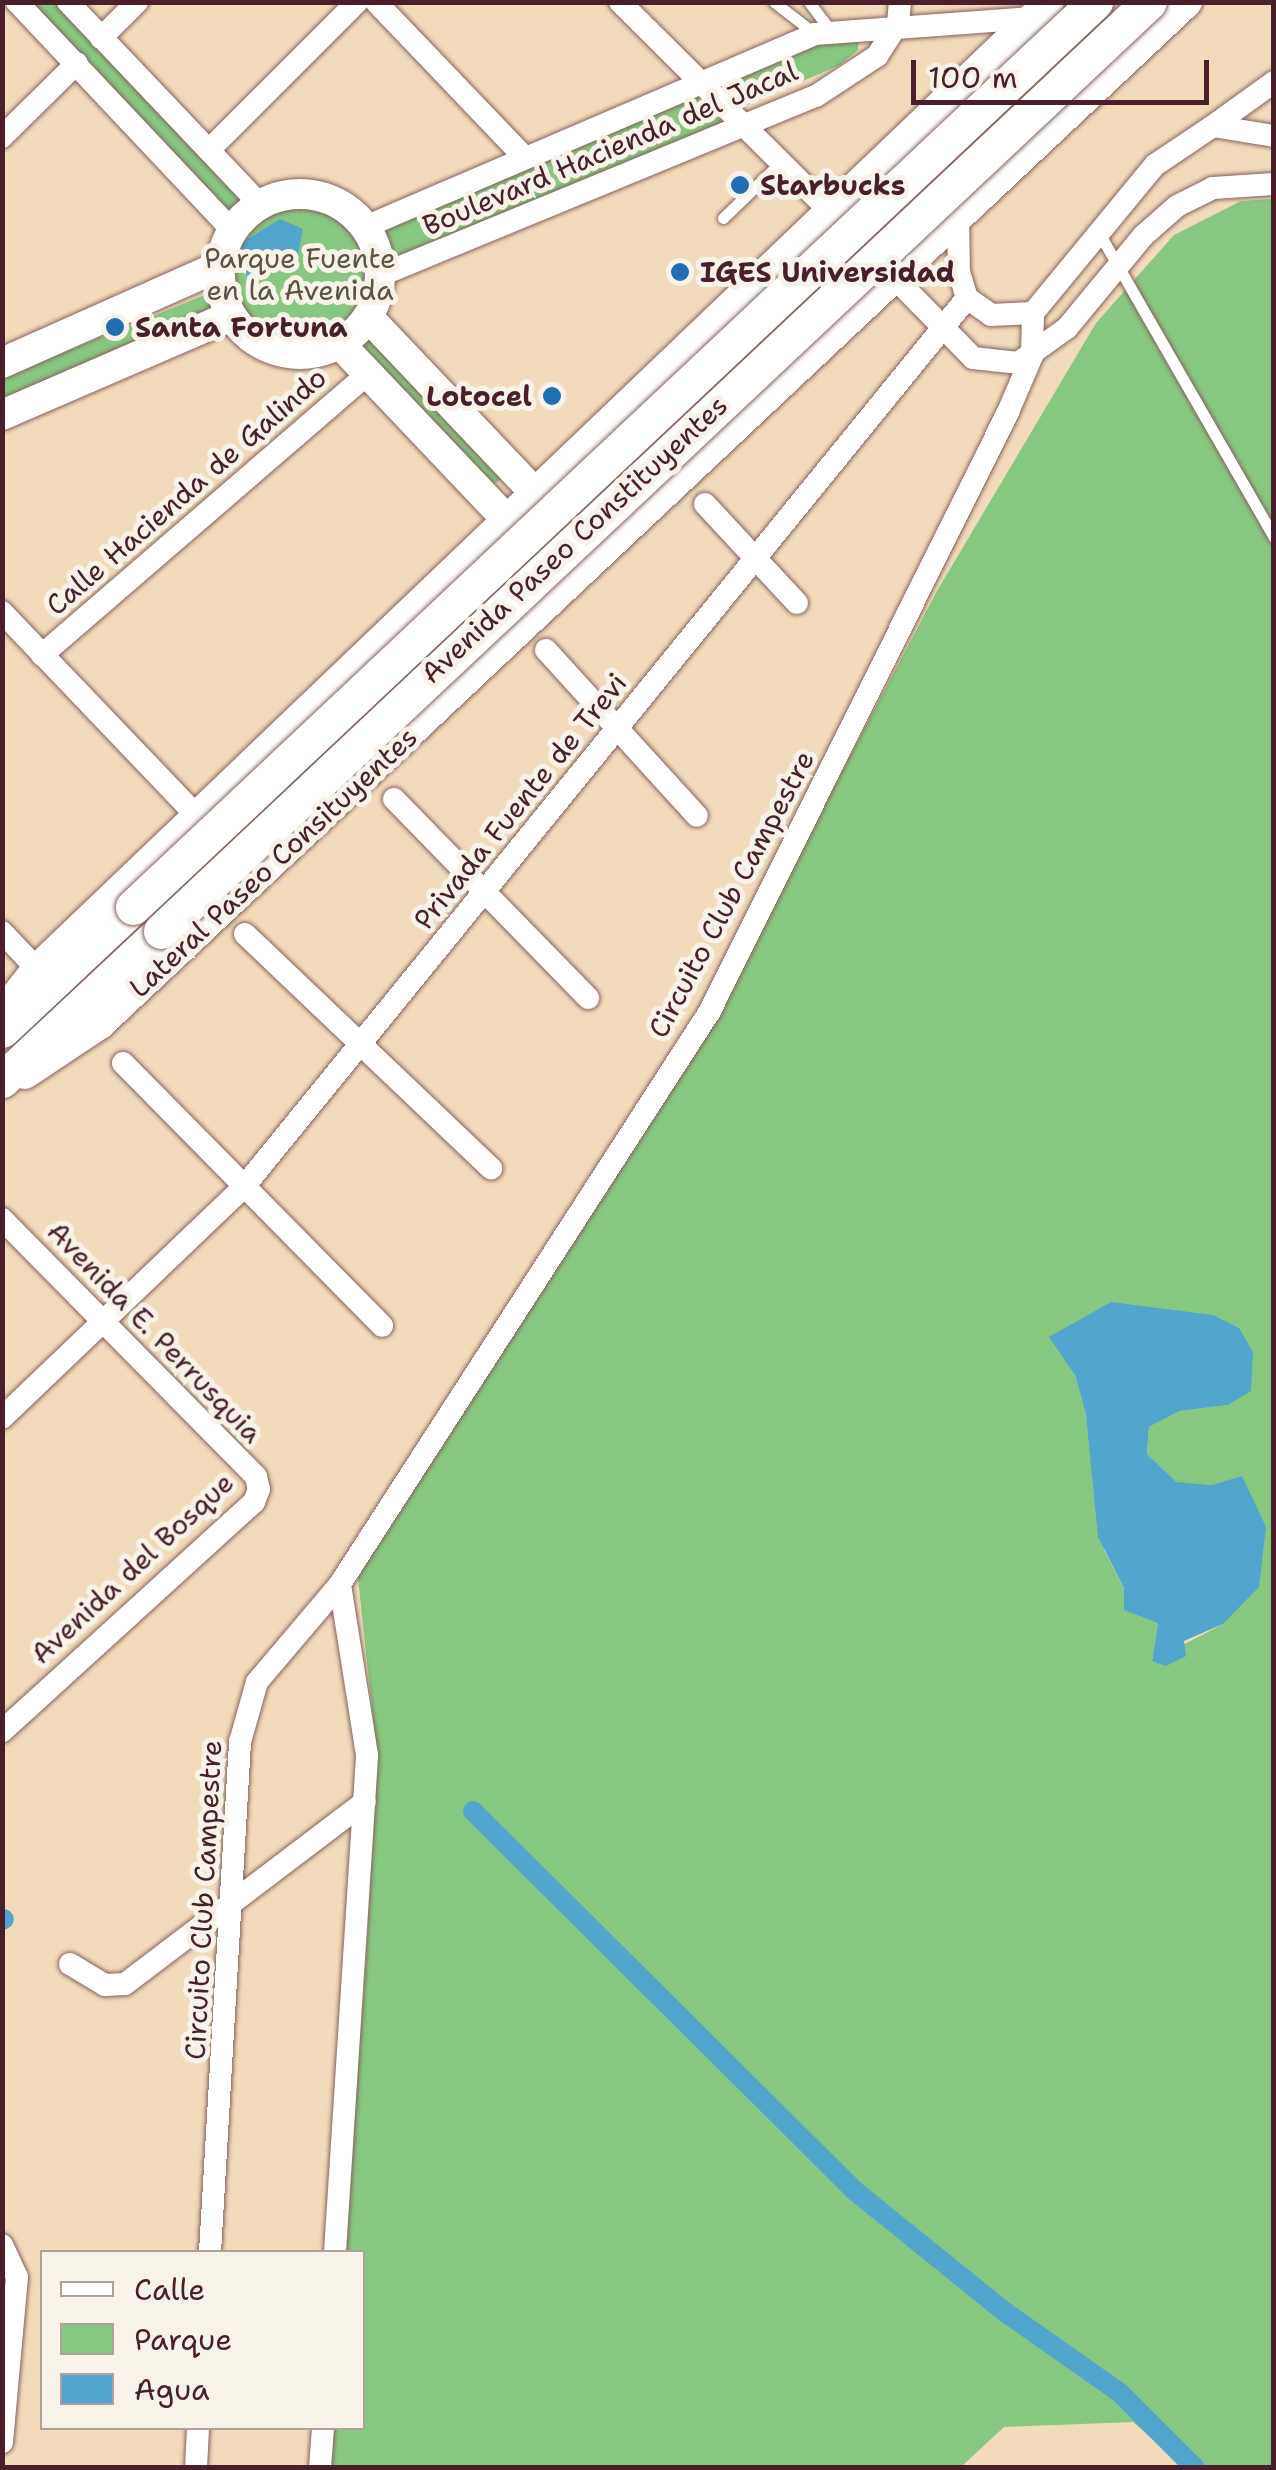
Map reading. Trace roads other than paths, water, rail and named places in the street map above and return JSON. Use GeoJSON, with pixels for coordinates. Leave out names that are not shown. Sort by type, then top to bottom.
{"type":"FeatureCollection","features":[{"type":"Feature","properties":{"kind":"highway","name":"Avenida Paseo Constituyentes"},"geometry":{"type":"LineString","coordinates":[[2,1030],[1095,2]]}},
{"type":"Feature","properties":{"kind":"highway","name":"Avenida Paseo Constituyentes"},"geometry":{"type":"LineString","coordinates":[[2,1080],[1149,2]]}},
{"type":"Feature","properties":{"kind":"main road","name":"Lateral Paseo Consituyentes"},"geometry":{"type":"LineString","coordinates":[[2,1088],[100,1024],[1187,2]]}},
{"type":"Feature","properties":{"kind":"main road"},"geometry":{"type":"LineString","coordinates":[[2,1013],[38,968],[1041,10]]}},
{"type":"Feature","properties":{"kind":"main road"},"geometry":{"type":"LineString","coordinates":[[964,84],[953,117],[960,139],[985,160],[1018,160]]}},
{"type":"Feature","properties":{"kind":"main road"},"geometry":{"type":"LineString","coordinates":[[292,194],[320,196],[365,227],[381,276],[368,317],[340,344],[307,354],[278,351],[251,338],[231,316],[220,266],[232,230],[260,204],[292,194]]}},
{"type":"Feature","properties":{"kind":"main road"},"geometry":{"type":"LineString","coordinates":[[2,363],[220,266]]}},
{"type":"Feature","properties":{"kind":"main road"},"geometry":{"type":"LineString","coordinates":[[2,415],[231,316]]}},
{"type":"Feature","properties":{"kind":"main road"},"geometry":{"type":"LineString","coordinates":[[368,317],[535,494]]}},
{"type":"Feature","properties":{"kind":"main road"},"geometry":{"type":"LineString","coordinates":[[340,344],[568,585]]}},
{"type":"Feature","properties":{"kind":"street"},"geometry":{"type":"LineString","coordinates":[[17,2],[232,230]]}},
{"type":"Feature","properties":{"kind":"street"},"geometry":{"type":"LineString","coordinates":[[68,2],[260,204]]}},
{"type":"Feature","properties":{"kind":"street"},"geometry":{"type":"LineString","coordinates":[[101,38],[136,2]]}},
{"type":"Feature","properties":{"kind":"street"},"geometry":{"type":"LineString","coordinates":[[210,149],[357,2]]}},
{"type":"Feature","properties":{"kind":"street"},"geometry":{"type":"LineString","coordinates":[[376,2],[524,157]]}},
{"type":"Feature","properties":{"kind":"street"},"geometry":{"type":"LineString","coordinates":[[620,2],[831,211],[941,330],[989,365],[1032,356]]}},
{"type":"Feature","properties":{"kind":"street","name":"Boulevard Hacienda del Jacal"},"geometry":{"type":"LineString","coordinates":[[365,227],[823,32],[899,14],[1041,10]]}},
{"type":"Feature","properties":{"kind":"street","name":"Boulevard Hacienda del Jacal"},"geometry":{"type":"LineString","coordinates":[[381,276],[816,96],[878,56],[899,14]]}},
{"type":"Feature","properties":{"kind":"street"},"geometry":{"type":"LineString","coordinates":[[2,136],[76,63]]}},
{"type":"Feature","properties":{"kind":"street"},"geometry":{"type":"LineString","coordinates":[[958,216],[958,272],[967,298],[991,315],[1032,313],[1155,165],[1273,83]]}},
{"type":"Feature","properties":{"kind":"street"},"geometry":{"type":"LineString","coordinates":[[1213,126],[1274,136]]}},
{"type":"Feature","properties":{"kind":"street","name":"Circuito Club Campestre"},"geometry":{"type":"LineString","coordinates":[[210,2250],[247,1704],[257,1682],[340,1584],[710,1011],[1032,356],[1067,328],[1177,206],[1213,188],[1274,184]]}},
{"type":"Feature","properties":{"kind":"street","name":"Privada Fuente de Trevi"},"geometry":{"type":"LineString","coordinates":[[2,1418],[243,1188],[487,894],[616,727],[967,298]]}},
{"type":"Feature","properties":{"kind":"street","name":"Circuito Club Campestre"},"geometry":{"type":"LineString","coordinates":[[1032,313],[1032,356]]}},
{"type":"Feature","properties":{"kind":"street","name":"Calle Hacienda de Galindo"},"geometry":{"type":"LineString","coordinates":[[42,655],[368,374]]}},
{"type":"Feature","properties":{"kind":"street"},"geometry":{"type":"LineString","coordinates":[[706,504],[798,603]]}},
{"type":"Feature","properties":{"kind":"street"},"geometry":{"type":"LineString","coordinates":[[2,612],[197,816]]}},
{"type":"Feature","properties":{"kind":"street"},"geometry":{"type":"LineString","coordinates":[[546,650],[697,816]]}},
{"type":"Feature","properties":{"kind":"street"},"geometry":{"type":"LineString","coordinates":[[394,800],[588,998]]}},
{"type":"Feature","properties":{"kind":"street"},"geometry":{"type":"LineString","coordinates":[[2,932],[38,968]]}},
{"type":"Feature","properties":{"kind":"street"},"geometry":{"type":"LineString","coordinates":[[245,934],[358,1047],[491,1168]]}},
{"type":"Feature","properties":{"kind":"street"},"geometry":{"type":"LineString","coordinates":[[123,1062],[382,1326]]}},
{"type":"Feature","properties":{"kind":"street","name":"Avenida E. Perrusquia"},"geometry":{"type":"LineString","coordinates":[[2,1219],[256,1478],[259,1489]]}},
{"type":"Feature","properties":{"kind":"street","name":"Avenida del Bosque"},"geometry":{"type":"LineString","coordinates":[[2,1731],[254,1502],[259,1489]]}},
{"type":"Feature","properties":{"kind":"street"},"geometry":{"type":"LineString","coordinates":[[336,2250],[367,1755],[340,1584]]}},
{"type":"Feature","properties":{"kind":"street"},"geometry":{"type":"LineString","coordinates":[[70,1964],[105,1985],[125,1984],[365,1802]]}},
{"type":"Feature","properties":{"kind":"street"},"geometry":{"type":"LineString","coordinates":[[3,2440],[9,2254]]}},
{"type":"Feature","properties":{"kind":"street"},"geometry":{"type":"LineString","coordinates":[[196,2468],[198,2430]]}},
{"type":"Feature","properties":{"kind":"street"},"geometry":{"type":"LineString","coordinates":[[320,2468],[322,2430]]}},
{"type":"Feature","properties":{"kind":"lane"},"geometry":{"type":"LineString","coordinates":[[774,2],[823,32]]}},
{"type":"Feature","properties":{"kind":"lane"},"geometry":{"type":"LineString","coordinates":[[809,2],[823,32]]}},
{"type":"Feature","properties":{"kind":"lane"},"geometry":{"type":"LineString","coordinates":[[723,218],[781,162]]}},
{"type":"Feature","properties":{"kind":"lane"},"geometry":{"type":"LineString","coordinates":[[1098,232],[1274,536]]}},
{"type":"Feature","properties":{"kind":"water"},"geometry":{"type":"Polygon","coordinates":[[[280,219],[303,229],[298,254],[273,273],[245,275],[237,263],[243,242],[280,219]]]}},
{"type":"Feature","properties":{"kind":"water"},"geometry":{"type":"Polygon","coordinates":[[[1111,1302],[1213,1315],[1239,1328],[1253,1352],[1251,1391],[1228,1405],[1180,1411],[1149,1427],[1147,1454],[1176,1482],[1212,1485],[1242,1476],[1266,1527],[1259,1587],[1223,1624],[1184,1641],[1186,1656],[1166,1666],[1152,1661],[1158,1623],[1124,1610],[1124,1588],[1098,1537],[1086,1415],[1075,1375],[1049,1337],[1111,1302]]]}},
{"type":"Feature","properties":{"kind":"waterway"},"geometry":{"type":"LineString","coordinates":[[473,1811],[855,2191],[1005,2312],[1119,2392],[1195,2468]]}},
{"type":"Feature","properties":{"kind":"place","name":"Starbucks"},"geometry":{"type":"Point","coordinates":[740,185]}},
{"type":"Feature","properties":{"kind":"place","name":"IGES Universidad"},"geometry":{"type":"Point","coordinates":[680,272]}},
{"type":"Feature","properties":{"kind":"place","name":"Santa Fortuna"},"geometry":{"type":"Point","coordinates":[115,327]}},
{"type":"Feature","properties":{"kind":"place","name":"Lotocel"},"geometry":{"type":"Point","coordinates":[552,396]}},
{"type":"Feature","properties":{"kind":"park label","name":"Parque Fuente en la Avenida"},"geometry":{"type":"Point","coordinates":[300,274]}}]}
